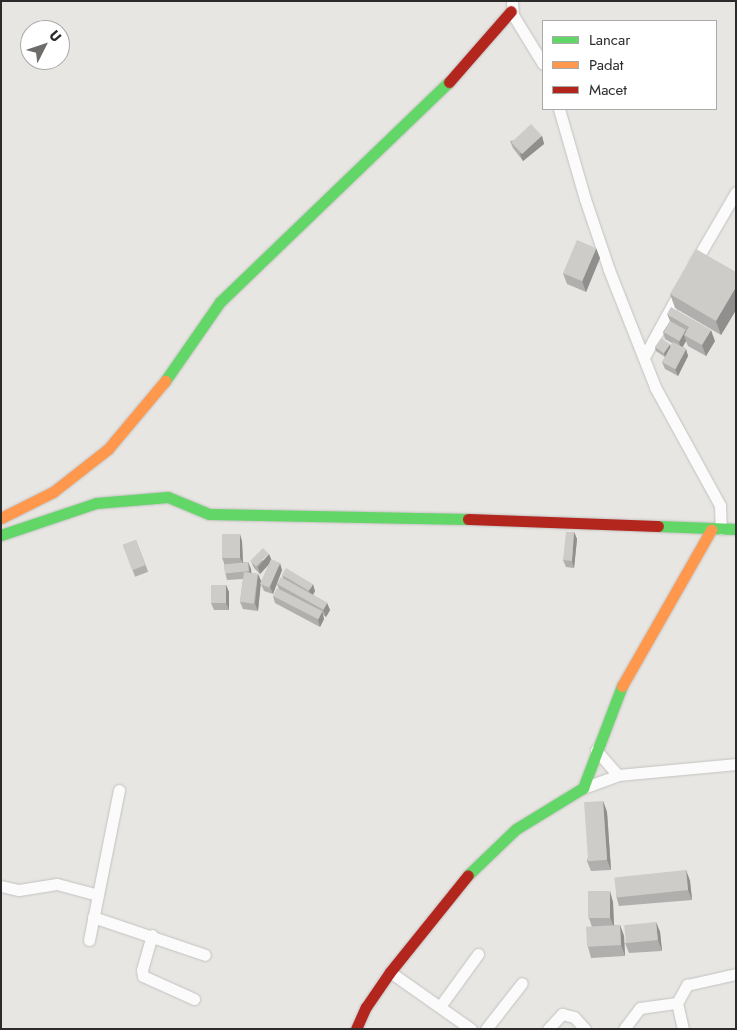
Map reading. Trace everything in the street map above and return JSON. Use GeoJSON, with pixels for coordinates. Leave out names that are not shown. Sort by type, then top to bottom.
{"type":"FeatureCollection","features":[{"type":"Feature","properties":{"kind":"street"},"geometry":{"type":"LineString","coordinates":[[1,518],[59,488],[108,449],[154,396],[220,302],[448,83],[512,6],[542,62]]}},
{"type":"Feature","properties":{"kind":"street"},"geometry":{"type":"LineString","coordinates":[[559,110],[585,199],[644,357],[662,400],[720,505],[716,530],[619,692],[583,788]]}},
{"type":"Feature","properties":{"kind":"street"},"geometry":{"type":"LineString","coordinates":[[644,357],[736,192]]}},
{"type":"Feature","properties":{"kind":"street"},"geometry":{"type":"LineString","coordinates":[[1,536],[96,503],[168,497],[209,514],[336,514],[716,530],[736,529]]}},
{"type":"Feature","properties":{"kind":"street"},"geometry":{"type":"LineString","coordinates":[[596,750],[618,775]]}},
{"type":"Feature","properties":{"kind":"street"},"geometry":{"type":"LineString","coordinates":[[356,1029],[366,1007],[390,972],[446,900],[499,842],[583,788],[618,775],[736,764]]}},
{"type":"Feature","properties":{"kind":"street"},"geometry":{"type":"LineString","coordinates":[[88,940],[119,790]]}},
{"type":"Feature","properties":{"kind":"street"},"geometry":{"type":"LineString","coordinates":[[1,886],[19,890],[57,884],[98,895]]}},
{"type":"Feature","properties":{"kind":"street"},"geometry":{"type":"LineString","coordinates":[[93,917],[152,935],[205,955]]}},
{"type":"Feature","properties":{"kind":"street"},"geometry":{"type":"LineString","coordinates":[[152,935],[142,970],[143,976],[194,999]]}},
{"type":"Feature","properties":{"kind":"street"},"geometry":{"type":"LineString","coordinates":[[441,1005],[478,954]]}},
{"type":"Feature","properties":{"kind":"street"},"geometry":{"type":"LineString","coordinates":[[390,972],[441,1005],[471,1029]]}},
{"type":"Feature","properties":{"kind":"street"},"geometry":{"type":"LineString","coordinates":[[683,1029],[677,1003],[683,990],[692,981],[736,974]]}},
{"type":"Feature","properties":{"kind":"street"},"geometry":{"type":"LineString","coordinates":[[486,1029],[522,983]]}},
{"type":"Feature","properties":{"kind":"street"},"geometry":{"type":"LineString","coordinates":[[624,1029],[640,1008],[677,1003]]}},
{"type":"Feature","properties":{"kind":"street"},"geometry":{"type":"LineString","coordinates":[[548,1029],[562,1014],[574,1017],[585,1029]]}},
{"type":"Feature","properties":{"kind":"building"},"geometry":{"type":"Polygon","coordinates":[[[531,124],[542,136],[522,154],[511,142],[531,124]]]}},
{"type":"Feature","properties":{"kind":"building"},"geometry":{"type":"Polygon","coordinates":[[[577,240],[596,248],[582,281],[563,273],[577,240]]]}},
{"type":"Feature","properties":{"kind":"building"},"geometry":{"type":"Polygon","coordinates":[[[696,249],[736,272],[736,287],[716,321],[670,294],[696,249]]]}},
{"type":"Feature","properties":{"kind":"building"},"geometry":{"type":"Polygon","coordinates":[[[671,307],[711,330],[702,345],[684,335],[689,327],[667,314],[671,307]]]}},
{"type":"Feature","properties":{"kind":"building"},"geometry":{"type":"Polygon","coordinates":[[[670,321],[686,330],[679,341],[664,332],[670,321]]]}},
{"type":"Feature","properties":{"kind":"building"},"geometry":{"type":"Polygon","coordinates":[[[661,338],[670,344],[664,353],[655,347],[661,338]]]}},
{"type":"Feature","properties":{"kind":"building"},"geometry":{"type":"Polygon","coordinates":[[[673,342],[686,349],[675,369],[662,362],[673,342]]]}},
{"type":"Feature","properties":{"kind":"building"},"geometry":{"type":"Polygon","coordinates":[[[566,532],[574,532],[572,561],[563,560],[566,532]]]}},
{"type":"Feature","properties":{"kind":"building"},"geometry":{"type":"Polygon","coordinates":[[[222,534],[240,534],[240,558],[222,558],[222,534]]]}},
{"type":"Feature","properties":{"kind":"building"},"geometry":{"type":"Polygon","coordinates":[[[136,540],[145,565],[132,570],[123,545],[136,540]]]}},
{"type":"Feature","properties":{"kind":"building"},"geometry":{"type":"Polygon","coordinates":[[[263,548],[269,554],[256,566],[250,561],[263,548]]]}},
{"type":"Feature","properties":{"kind":"building"},"geometry":{"type":"Polygon","coordinates":[[[271,559],[280,563],[269,588],[260,584],[271,559]]]}},
{"type":"Feature","properties":{"kind":"building"},"geometry":{"type":"Polygon","coordinates":[[[248,562],[249,571],[225,573],[224,565],[248,562]]]}},
{"type":"Feature","properties":{"kind":"building"},"geometry":{"type":"Polygon","coordinates":[[[286,568],[313,584],[308,591],[282,575],[286,568]]]}},
{"type":"Feature","properties":{"kind":"building"},"geometry":{"type":"Polygon","coordinates":[[[244,572],[258,574],[254,604],[240,602],[244,572]]]}},
{"type":"Feature","properties":{"kind":"building"},"geometry":{"type":"Polygon","coordinates":[[[281,577],[327,603],[323,610],[277,584],[281,577]]]}},
{"type":"Feature","properties":{"kind":"building"},"geometry":{"type":"Polygon","coordinates":[[[211,585],[226,585],[226,603],[211,603],[211,585]]]}},
{"type":"Feature","properties":{"kind":"building"},"geometry":{"type":"Polygon","coordinates":[[[277,588],[322,611],[318,619],[273,596],[277,588]]]}},
{"type":"Feature","properties":{"kind":"building"},"geometry":{"type":"Polygon","coordinates":[[[603,801],[607,860],[588,861],[584,802],[603,801]]]}},
{"type":"Feature","properties":{"kind":"building"},"geometry":{"type":"Polygon","coordinates":[[[686,870],[688,890],[616,897],[614,878],[686,870]]]}},
{"type":"Feature","properties":{"kind":"building"},"geometry":{"type":"Polygon","coordinates":[[[588,891],[610,891],[610,918],[588,918],[588,891]]]}},
{"type":"Feature","properties":{"kind":"building"},"geometry":{"type":"Polygon","coordinates":[[[656,922],[658,940],[626,943],[624,925],[656,922]]]}},
{"type":"Feature","properties":{"kind":"building"},"geometry":{"type":"Polygon","coordinates":[[[620,925],[621,945],[587,947],[586,927],[620,925]]]}},
{"type":"Feature","properties":{"kind":"traffic: fast"},"geometry":{"type":"LineString","coordinates":[[165,381],[220,302],[449,82]]}},
{"type":"Feature","properties":{"kind":"traffic: fast"},"geometry":{"type":"LineString","coordinates":[[1,535],[96,503],[168,497],[209,514],[468,519]]}},
{"type":"Feature","properties":{"kind":"traffic: fast"},"geometry":{"type":"LineString","coordinates":[[658,526],[736,529]]}},
{"type":"Feature","properties":{"kind":"traffic: fast"},"geometry":{"type":"LineString","coordinates":[[468,875],[516,829],[583,788],[622,686]]}},
{"type":"Feature","properties":{"kind":"traffic: slow"},"geometry":{"type":"LineString","coordinates":[[1,518],[53,492],[108,449],[165,381]]}},
{"type":"Feature","properties":{"kind":"traffic: slow"},"geometry":{"type":"LineString","coordinates":[[622,686],[711,530]]}},
{"type":"Feature","properties":{"kind":"traffic: jam"},"geometry":{"type":"LineString","coordinates":[[449,82],[511,11]]}},
{"type":"Feature","properties":{"kind":"traffic: jam"},"geometry":{"type":"LineString","coordinates":[[468,519],[658,526]]}},
{"type":"Feature","properties":{"kind":"traffic: jam"},"geometry":{"type":"LineString","coordinates":[[356,1029],[366,1007],[390,972],[468,875]]}}]}
